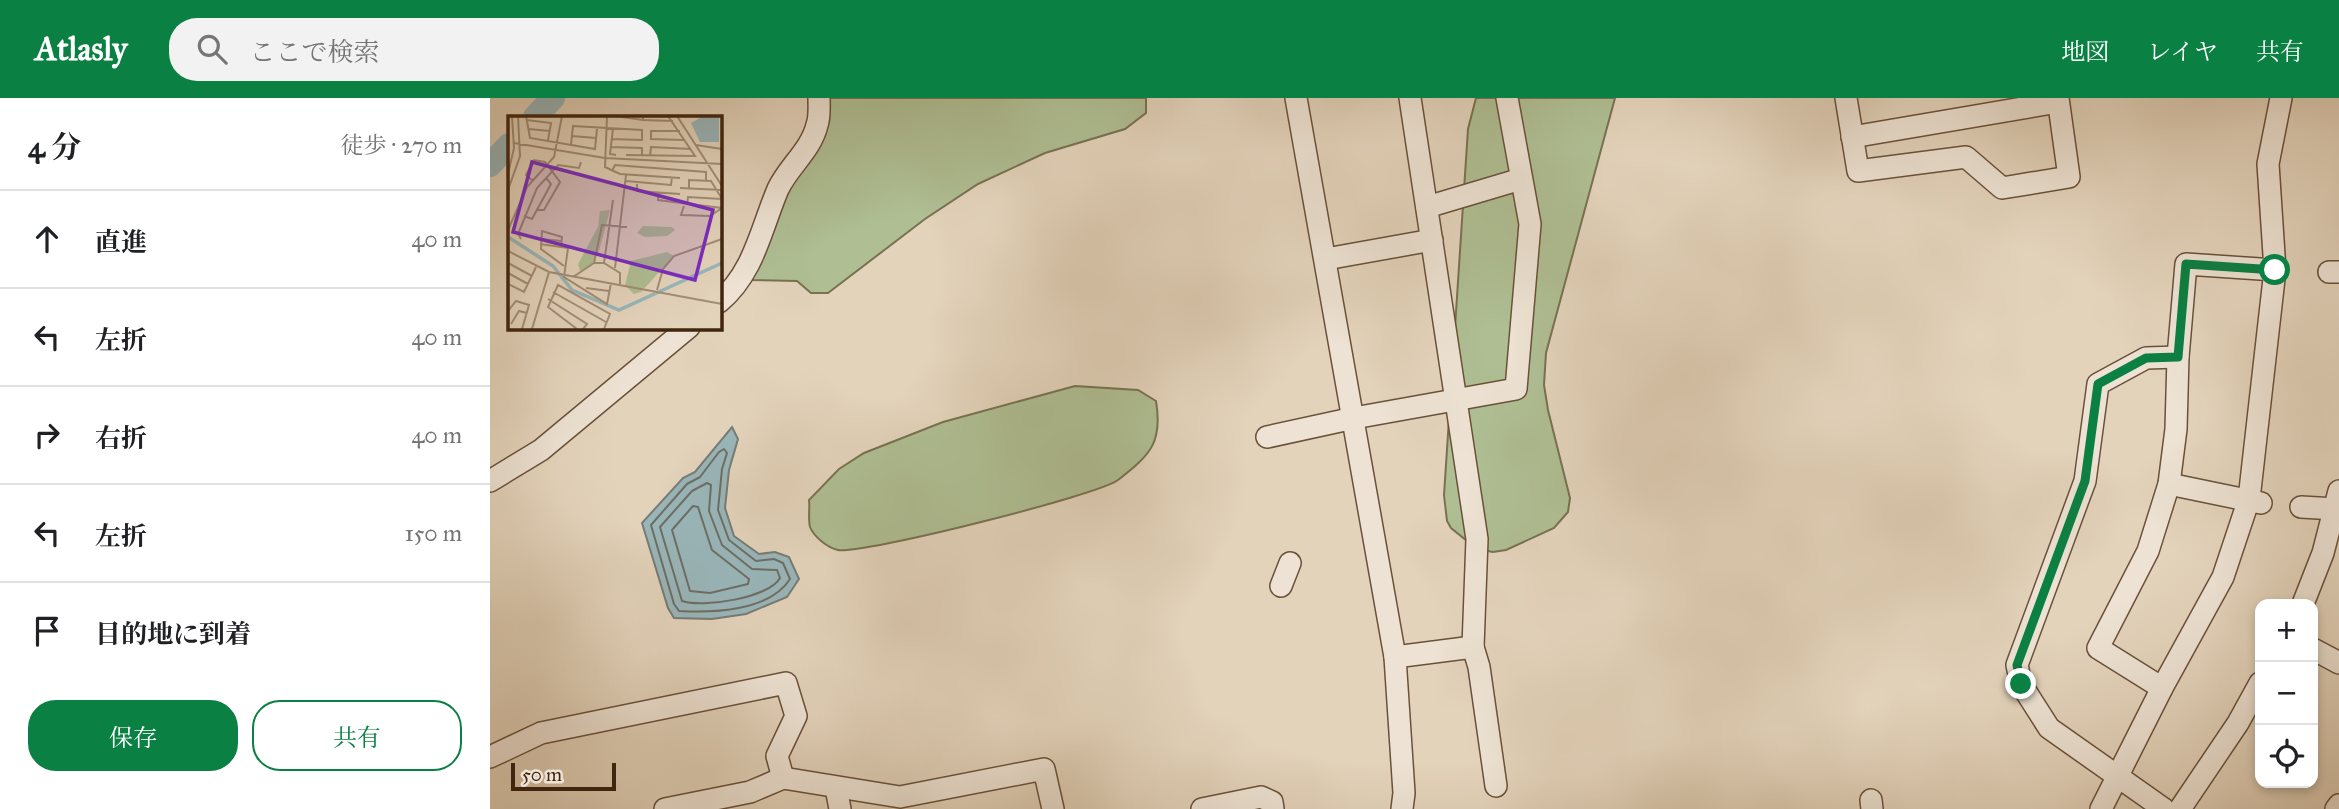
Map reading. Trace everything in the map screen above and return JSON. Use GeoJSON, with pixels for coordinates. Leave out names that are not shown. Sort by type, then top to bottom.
{"type":"FeatureCollection","features":[{"type":"Feature","properties":{"kind":"street"},"geometry":{"type":"LineString","coordinates":[[721,300],[746,274],[780,186],[811,142],[818,124],[819,98]]}},
{"type":"Feature","properties":{"kind":"street"},"geometry":{"type":"LineString","coordinates":[[1296,98],[1395,657],[1404,793],[1402,809]]}},
{"type":"Feature","properties":{"kind":"street"},"geometry":{"type":"LineString","coordinates":[[1410,98],[1477,539],[1473,647],[1479,667],[1496,786]]}},
{"type":"Feature","properties":{"kind":"street"},"geometry":{"type":"LineString","coordinates":[[1267,437],[1354,418],[1516,389],[1530,224],[1507,98]]}},
{"type":"Feature","properties":{"kind":"street"},"geometry":{"type":"LineString","coordinates":[[1846,98],[1852,137],[1858,172],[1966,157],[2002,188],[2070,177],[2058,100],[1852,137]]}},
{"type":"Feature","properties":{"kind":"street"},"geometry":{"type":"LineString","coordinates":[[2101,809],[2162,688],[2223,577],[2256,501],[2275,270],[2268,164],[2281,98]]}},
{"type":"Feature","properties":{"kind":"street"},"geometry":{"type":"LineString","coordinates":[[1427,207],[1521,179]]}},
{"type":"Feature","properties":{"kind":"street"},"geometry":{"type":"LineString","coordinates":[[1326,259],[1432,240]]}},
{"type":"Feature","properties":{"kind":"street"},"geometry":{"type":"LineString","coordinates":[[2162,688],[2098,648],[2148,551],[2169,484],[2176,429],[2178,357],[2186,264],[2275,270]]}},
{"type":"Feature","properties":{"kind":"street"},"geometry":{"type":"LineString","coordinates":[[490,481],[541,450],[687,329]]}},
{"type":"Feature","properties":{"kind":"street"},"geometry":{"type":"LineString","coordinates":[[2164,809],[2049,728],[2021,684],[2017,665],[2085,481],[2098,384],[2146,358],[2178,357]]}},
{"type":"Feature","properties":{"kind":"street"},"geometry":{"type":"LineString","coordinates":[[2169,484],[2256,501]]}},
{"type":"Feature","properties":{"kind":"street"},"geometry":{"type":"LineString","coordinates":[[2301,507],[2337,500],[2323,553],[2305,599]]}},
{"type":"Feature","properties":{"kind":"street"},"geometry":{"type":"LineString","coordinates":[[1282,586],[1290,563]]}},
{"type":"Feature","properties":{"kind":"street"},"geometry":{"type":"LineString","coordinates":[[1395,657],[1473,647]]}},
{"type":"Feature","properties":{"kind":"street"},"geometry":{"type":"LineString","coordinates":[[2318,652],[2339,663]]}},
{"type":"Feature","properties":{"kind":"street"},"geometry":{"type":"LineString","coordinates":[[490,757],[541,733],[786,683],[796,716],[777,757],[783,778]]}},
{"type":"Feature","properties":{"kind":"street"},"geometry":{"type":"LineString","coordinates":[[2180,809],[2238,723],[2255,692]]}},
{"type":"Feature","properties":{"kind":"street"},"geometry":{"type":"LineString","coordinates":[[664,809],[751,801],[783,778],[900,797],[1044,769],[1054,809]]}},
{"type":"Feature","properties":{"kind":"street"},"geometry":{"type":"LineString","coordinates":[[836,788],[840,809]]}},
{"type":"Feature","properties":{"kind":"street"},"geometry":{"type":"LineString","coordinates":[[1202,809],[1261,797],[1272,802],[1273,809]]}},
{"type":"Feature","properties":{"kind":"green space"},"geometry":{"type":"Polygon","coordinates":[[[830,98],[1146,98],[1146,113],[1125,129],[1045,153],[978,184],[925,219],[828,293],[811,293],[797,281],[749,280],[780,195],[810,157],[830,98]]]}},
{"type":"Feature","properties":{"kind":"green space"},"geometry":{"type":"Polygon","coordinates":[[[1476,98],[1615,98],[1546,353],[1544,385],[1570,498],[1568,512],[1554,528],[1506,550],[1493,552],[1477,549],[1451,528],[1447,521],[1444,495],[1468,129],[1476,98]]]}},
{"type":"Feature","properties":{"kind":"green space"},"geometry":{"type":"Polygon","coordinates":[[[1075,386],[1138,390],[1156,401],[1158,428],[1152,447],[1118,480],[1101,488],[1027,510],[856,549],[834,549],[822,542],[812,531],[809,524],[809,500],[839,469],[864,453],[943,422],[1075,386]]]}},
{"type":"Feature","properties":{"kind":"water"},"geometry":{"type":"Polygon","coordinates":[[[732,427],[738,439],[729,470],[725,508],[734,536],[759,554],[775,552],[789,557],[799,579],[787,597],[746,614],[712,619],[674,618],[668,608],[642,523],[683,478],[695,472],[732,427]]]}},
{"type":"Feature","properties":{"kind":"waterway"},"geometry":{"type":"LineString","coordinates":[[536,116],[553,98]]}},
{"type":"Feature","properties":{"kind":"waterway"},"geometry":{"type":"LineString","coordinates":[[490,165],[508,146]]}},
{"type":"Feature","properties":{"kind":"route"},"geometry":{"type":"LineString","coordinates":[[2021,684],[2017,665],[2085,481],[2098,384],[2146,358],[2178,357],[2186,264],[2275,270]]}}]}
